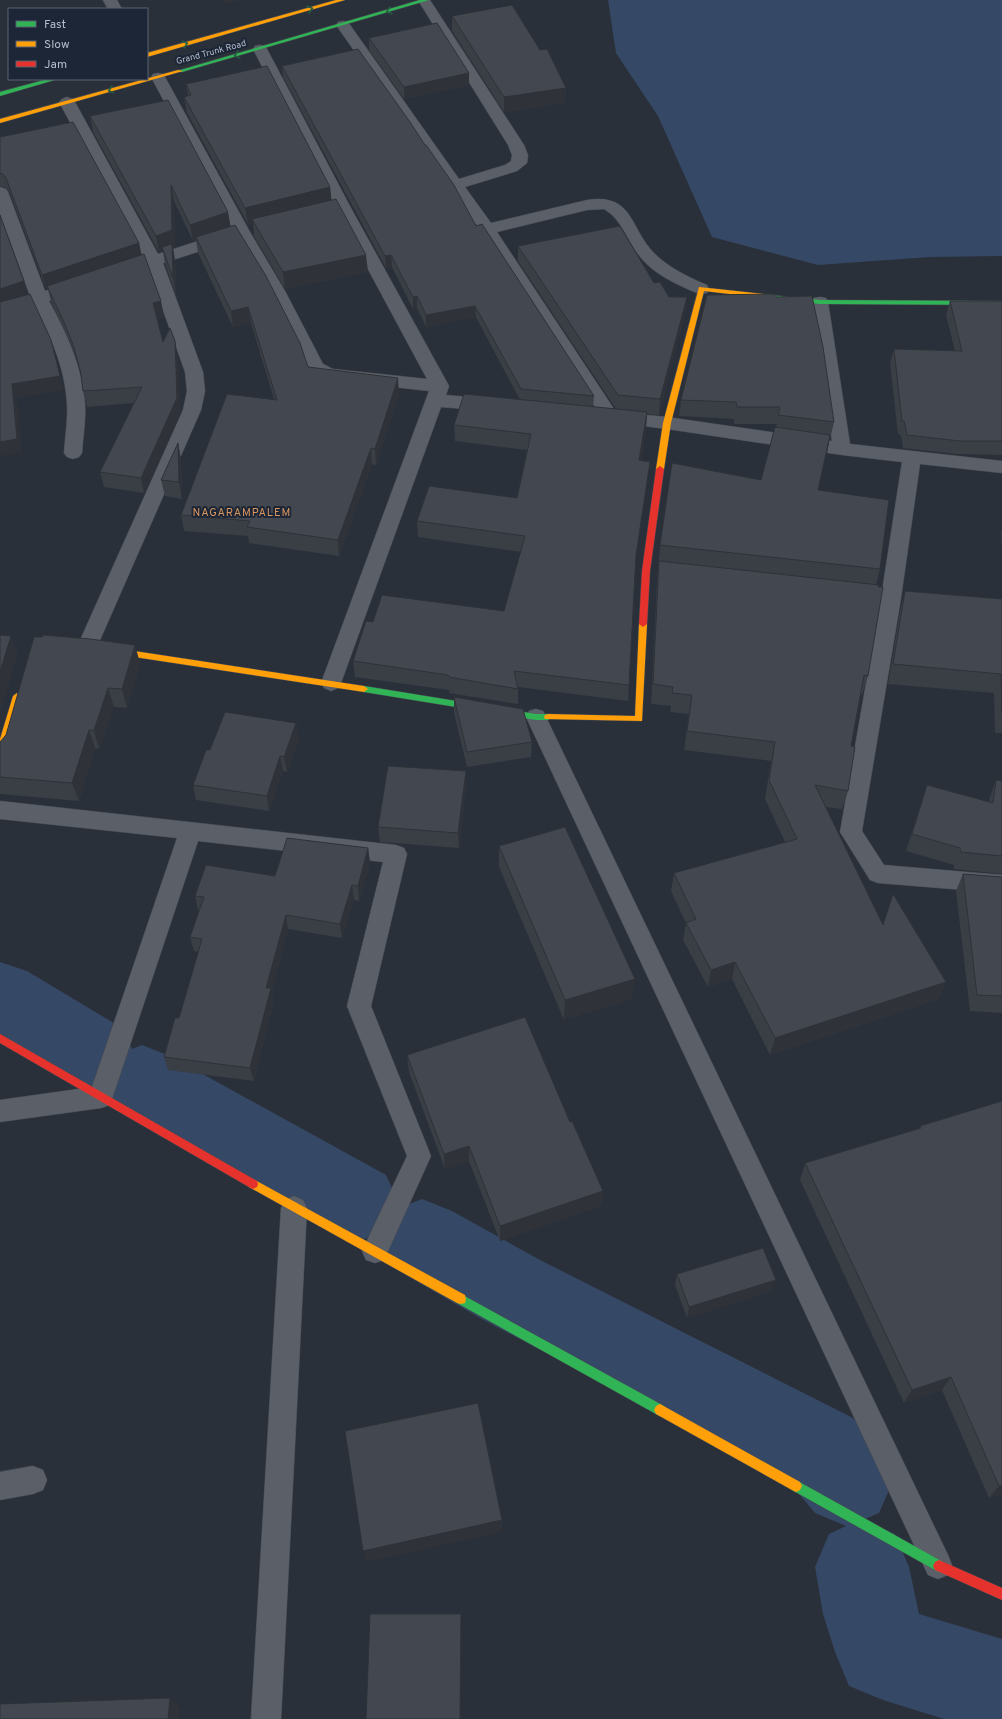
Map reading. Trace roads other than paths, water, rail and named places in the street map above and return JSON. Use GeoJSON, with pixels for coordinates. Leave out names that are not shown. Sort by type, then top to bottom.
{"type":"FeatureCollection","features":[{"type":"Feature","properties":{"kind":"street","name":"Grand Trunk Road"},"geometry":{"type":"LineString","coordinates":[[148,55],[342,0]]}},
{"type":"Feature","properties":{"kind":"street","name":"Grand Trunk Road"},"geometry":{"type":"LineString","coordinates":[[148,80],[260,49],[425,0]]}},
{"type":"Feature","properties":{"kind":"street"},"geometry":{"type":"LineString","coordinates":[[425,0],[516,145],[520,154],[519,163],[511,168],[455,185]]}},
{"type":"Feature","properties":{"kind":"street"},"geometry":{"type":"LineString","coordinates":[[343,25],[487,229],[610,417]]}},
{"type":"Feature","properties":{"kind":"street"},"geometry":{"type":"LineString","coordinates":[[260,49],[336,209],[438,393],[331,684]]}},
{"type":"Feature","properties":{"kind":"street"},"geometry":{"type":"LineString","coordinates":[[158,77],[249,230],[277,291],[316,368],[330,374],[507,407]]}},
{"type":"Feature","properties":{"kind":"street"},"geometry":{"type":"LineString","coordinates":[[0,94],[52,80]]}},
{"type":"Feature","properties":{"kind":"street","name":"Grand Trunk Road"},"geometry":{"type":"LineString","coordinates":[[0,121],[147,80]]}},
{"type":"Feature","properties":{"kind":"street"},"geometry":{"type":"LineString","coordinates":[[67,102],[154,261],[194,372],[196,391],[192,410],[83,647],[331,684],[536,717],[639,719],[668,423],[701,290]]}},
{"type":"Feature","properties":{"kind":"street"},"geometry":{"type":"LineString","coordinates":[[0,192],[39,298],[60,338],[72,374],[76,405],[74,453]]}},
{"type":"Feature","properties":{"kind":"street"},"geometry":{"type":"LineString","coordinates":[[487,229],[598,203],[611,206],[619,214],[647,254],[669,275],[701,290],[820,302],[1002,303]]}},
{"type":"Feature","properties":{"kind":"street"},"geometry":{"type":"LineString","coordinates":[[132,268],[249,230]]}},
{"type":"Feature","properties":{"kind":"street"},"geometry":{"type":"LineString","coordinates":[[0,311],[89,282]]}},
{"type":"Feature","properties":{"kind":"street"},"geometry":{"type":"LineString","coordinates":[[820,302],[842,449]]}},
{"type":"Feature","properties":{"kind":"street"},"geometry":{"type":"LineString","coordinates":[[586,414],[668,423],[842,449],[1002,467]]}},
{"type":"Feature","properties":{"kind":"street"},"geometry":{"type":"LineString","coordinates":[[912,457],[891,598],[851,832],[878,874],[1002,884]]}},
{"type":"Feature","properties":{"kind":"street"},"geometry":{"type":"LineString","coordinates":[[0,753],[20,685]]}},
{"type":"Feature","properties":{"kind":"street"},"geometry":{"type":"LineString","coordinates":[[536,717],[938,1564]]}},
{"type":"Feature","properties":{"kind":"street"},"geometry":{"type":"LineString","coordinates":[[0,810],[396,854],[360,1006],[419,1156],[375,1251]]}},
{"type":"Feature","properties":{"kind":"street"},"geometry":{"type":"LineString","coordinates":[[101,1097],[190,831]]}},
{"type":"Feature","properties":{"kind":"street"},"geometry":{"type":"LineString","coordinates":[[0,1038],[294,1208],[375,1251],[938,1564],[1002,1594]]}},
{"type":"Feature","properties":{"kind":"street"},"geometry":{"type":"LineString","coordinates":[[0,1111],[101,1097]]}},
{"type":"Feature","properties":{"kind":"street"},"geometry":{"type":"LineString","coordinates":[[266,1719],[294,1208]]}},
{"type":"Feature","properties":{"kind":"street"},"geometry":{"type":"LineString","coordinates":[[0,1486],[33,1480]]}},
{"type":"Feature","properties":{"kind":"water"},"geometry":{"type":"Polygon","coordinates":[[[608,0],[1002,0],[1002,256],[930,257],[818,265],[712,237],[658,116],[616,53],[608,0]]]}},
{"type":"Feature","properties":{"kind":"waterway"},"geometry":{"type":"LineString","coordinates":[[0,995],[94,1053]]}},
{"type":"Feature","properties":{"kind":"waterway"},"geometry":{"type":"LineString","coordinates":[[142,1081],[357,1203]]}},
{"type":"Feature","properties":{"kind":"waterway"},"geometry":{"type":"LineString","coordinates":[[422,1239],[510,1289],[821,1450],[847,1481]]}},
{"type":"Feature","properties":{"kind":"waterway"},"geometry":{"type":"LineString","coordinates":[[862,1567],[871,1614],[883,1652],[1002,1688]]}},
{"type":"Feature","properties":{"kind":"district","name":"NAGARAMPALEM"},"geometry":{"type":"Point","coordinates":[242,512]}}]}
